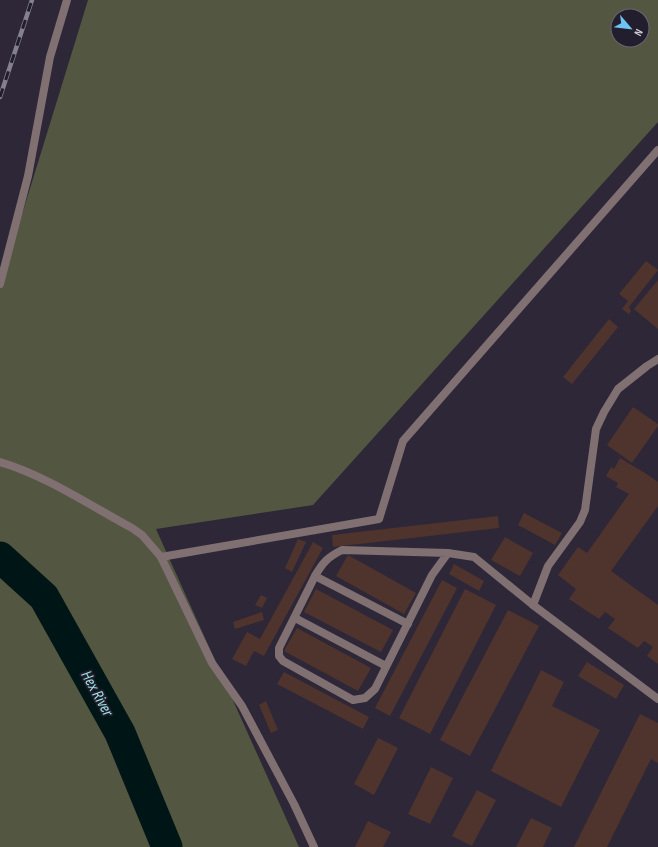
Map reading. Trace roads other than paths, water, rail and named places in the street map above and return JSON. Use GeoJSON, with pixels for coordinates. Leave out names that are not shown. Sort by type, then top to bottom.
{"type":"FeatureCollection","features":[{"type":"Feature","properties":{"kind":"street"},"geometry":{"type":"LineString","coordinates":[[0,284],[28,176],[50,57],[67,0]]}},
{"type":"Feature","properties":{"kind":"street"},"geometry":{"type":"LineString","coordinates":[[161,557],[379,519],[403,441],[658,150]]}},
{"type":"Feature","properties":{"kind":"street"},"geometry":{"type":"LineString","coordinates":[[533,605],[548,566],[580,522],[585,510],[596,429],[604,412],[618,389],[658,359]]}},
{"type":"Feature","properties":{"kind":"street"},"geometry":{"type":"LineString","coordinates":[[0,462],[47,481],[132,528],[142,536],[161,557],[212,663],[242,706],[294,804],[314,847]]}},
{"type":"Feature","properties":{"kind":"street"},"geometry":{"type":"LineString","coordinates":[[448,553],[432,575],[375,690],[365,698],[353,700],[283,662],[279,656],[279,648],[315,576],[330,556],[342,550],[448,553],[474,557],[533,605],[658,699]]}},
{"type":"Feature","properties":{"kind":"street"},"geometry":{"type":"LineString","coordinates":[[315,576],[408,624]]}},
{"type":"Feature","properties":{"kind":"street"},"geometry":{"type":"LineString","coordinates":[[295,618],[386,666]]}},
{"type":"Feature","properties":{"kind":"waterway","name":"Hex River"},"geometry":{"type":"LineString","coordinates":[[0,557],[44,597],[120,733],[167,847]]}},
{"type":"Feature","properties":{"kind":"railway"},"geometry":{"type":"LineString","coordinates":[[0,97],[32,0]]}}]}
